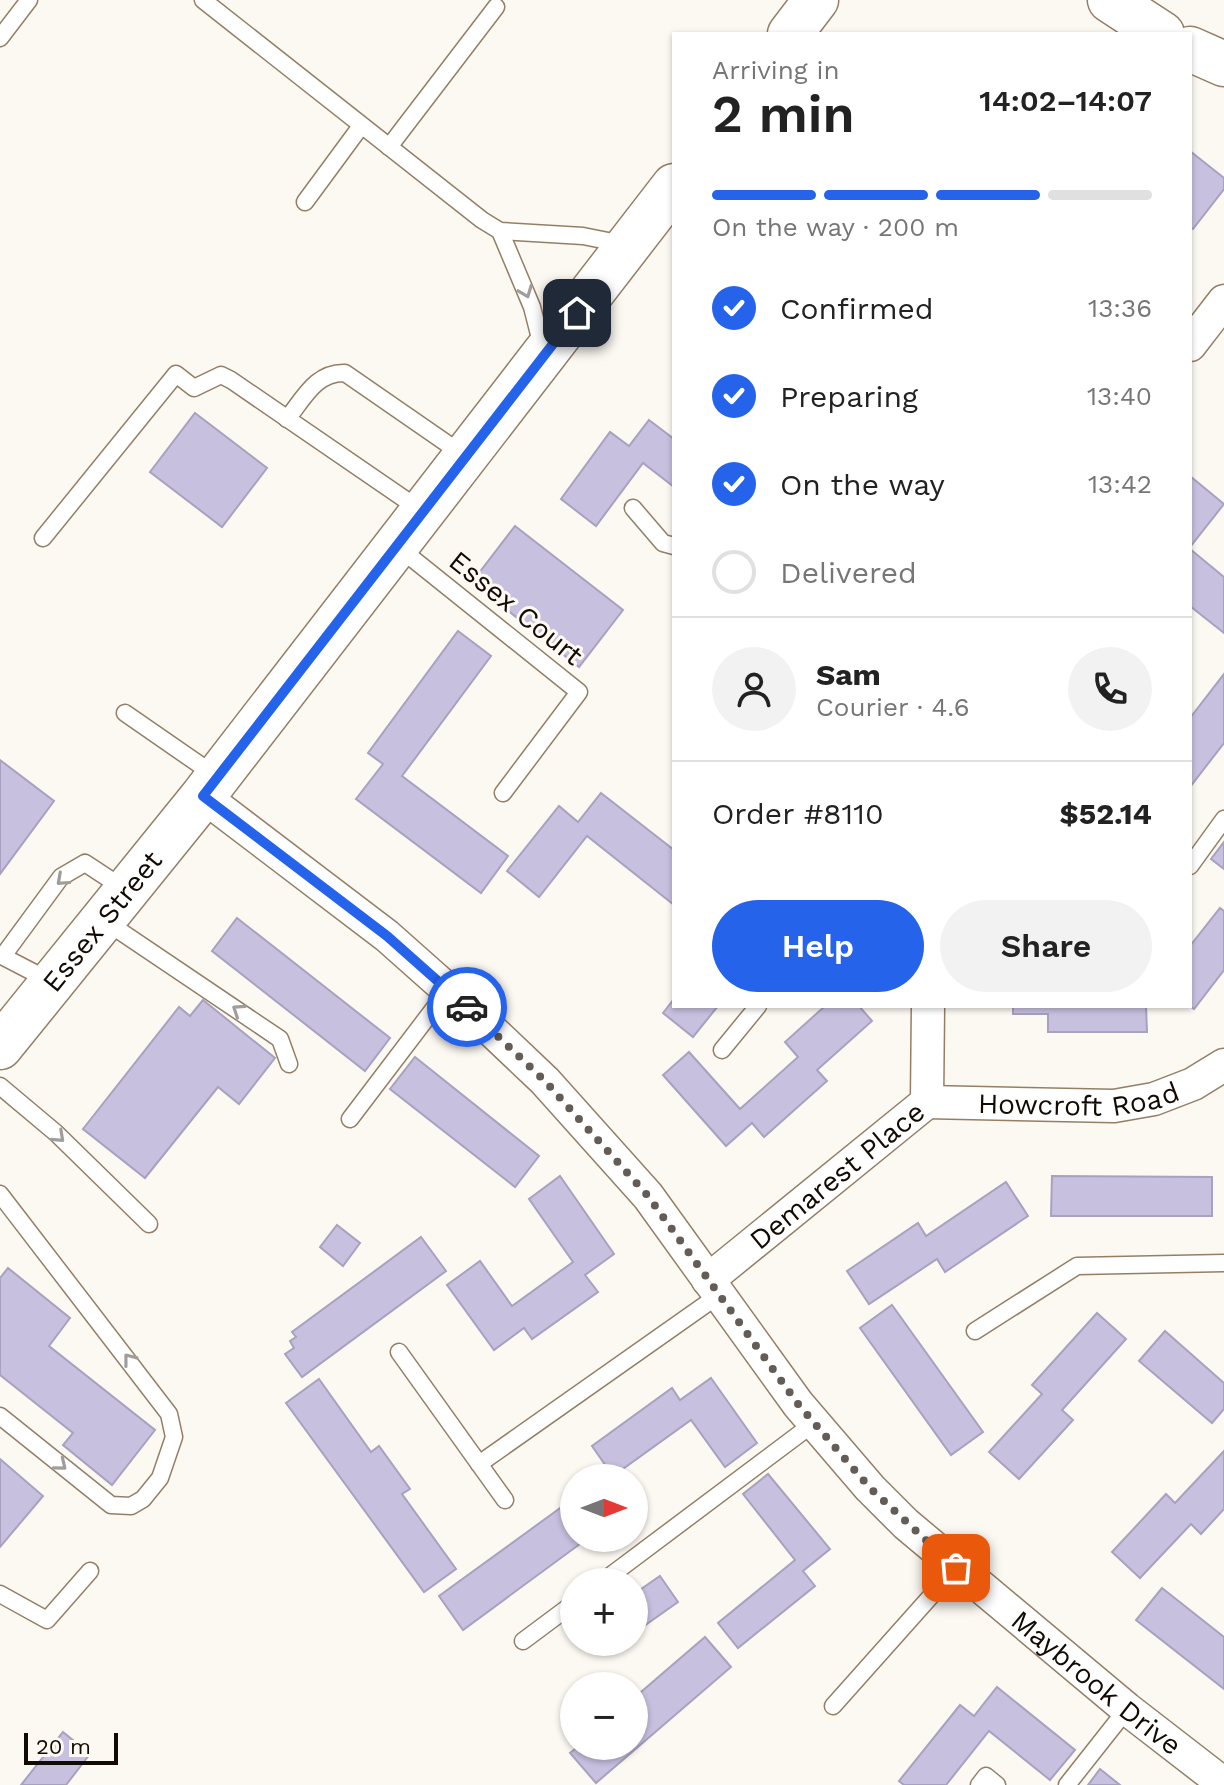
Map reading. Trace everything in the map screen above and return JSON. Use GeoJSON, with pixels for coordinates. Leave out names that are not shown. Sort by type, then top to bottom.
{"type":"FeatureCollection","features":[{"type":"Feature","properties":{"kind":"main road"},"geometry":{"type":"LineString","coordinates":[[1110,0],[1159,32]]}},
{"type":"Feature","properties":{"kind":"main road"},"geometry":{"type":"LineString","coordinates":[[1192,50],[1224,64]]}},
{"type":"Feature","properties":{"kind":"main road","name":"Essex Street"},"geometry":{"type":"LineString","coordinates":[[0,1047],[210,786],[672,189]]}},
{"type":"Feature","properties":{"kind":"street"},"geometry":{"type":"LineString","coordinates":[[1192,342],[1224,301]]}},
{"type":"Feature","properties":{"kind":"street","name":"Maybrook Drive"},"geometry":{"type":"LineString","coordinates":[[210,786],[387,936],[545,1081],[648,1196],[814,1423],[870,1488],[956,1568],[1127,1709],[1224,1784]]}},
{"type":"Feature","properties":{"kind":"street","name":"Demarest Place"},"geometry":{"type":"LineString","coordinates":[[714,1287],[927,1102],[928,1008]]}},
{"type":"Feature","properties":{"kind":"street","name":"Howcroft Road"},"geometry":{"type":"LineString","coordinates":[[927,1102],[1114,1106],[1154,1099],[1193,1084],[1224,1065]]}},
{"type":"Feature","properties":{"kind":"lane"},"geometry":{"type":"LineString","coordinates":[[0,38],[29,0]]}},
{"type":"Feature","properties":{"kind":"lane"},"geometry":{"type":"LineString","coordinates":[[203,0],[361,126],[500,231],[583,236],[629,245]]}},
{"type":"Feature","properties":{"kind":"lane"},"geometry":{"type":"LineString","coordinates":[[389,147],[496,7]]}},
{"type":"Feature","properties":{"kind":"lane"},"geometry":{"type":"LineString","coordinates":[[305,202],[361,126]]}},
{"type":"Feature","properties":{"kind":"lane"},"geometry":{"type":"LineString","coordinates":[[500,231],[532,307],[545,355]]}},
{"type":"Feature","properties":{"kind":"lane"},"geometry":{"type":"LineString","coordinates":[[287,419],[319,379],[332,373],[345,373],[466,457]]}},
{"type":"Feature","properties":{"kind":"lane"},"geometry":{"type":"LineString","coordinates":[[43,538],[176,374],[194,388],[221,375],[424,512]]}},
{"type":"Feature","properties":{"kind":"lane"},"geometry":{"type":"LineString","coordinates":[[633,508],[663,543],[672,545]]}},
{"type":"Feature","properties":{"kind":"lane","name":"Essex Court"},"geometry":{"type":"LineString","coordinates":[[397,546],[579,692],[503,793]]}},
{"type":"Feature","properties":{"kind":"lane"},"geometry":{"type":"LineString","coordinates":[[125,713],[210,786]]}},
{"type":"Feature","properties":{"kind":"lane"},"geometry":{"type":"LineString","coordinates":[[1192,863],[1224,819]]}},
{"type":"Feature","properties":{"kind":"lane"},"geometry":{"type":"LineString","coordinates":[[52,982],[2,955],[61,877],[85,863],[114,905],[280,1039],[289,1064]]}},
{"type":"Feature","properties":{"kind":"lane"},"geometry":{"type":"LineString","coordinates":[[350,1119],[448,990]]}},
{"type":"Feature","properties":{"kind":"lane"},"geometry":{"type":"LineString","coordinates":[[722,1050],[756,1008]]}},
{"type":"Feature","properties":{"kind":"lane"},"geometry":{"type":"LineString","coordinates":[[0,1086],[56,1133],[149,1224]]}},
{"type":"Feature","properties":{"kind":"lane"},"geometry":{"type":"LineString","coordinates":[[0,1194],[169,1414],[174,1437],[160,1478],[143,1499],[131,1506],[111,1505],[0,1416]]}},
{"type":"Feature","properties":{"kind":"lane"},"geometry":{"type":"LineString","coordinates":[[975,1331],[1077,1266],[1224,1263]]}},
{"type":"Feature","properties":{"kind":"lane"},"geometry":{"type":"LineString","coordinates":[[479,1464],[714,1287]]}},
{"type":"Feature","properties":{"kind":"lane"},"geometry":{"type":"LineString","coordinates":[[399,1352],[505,1500]]}},
{"type":"Feature","properties":{"kind":"lane"},"geometry":{"type":"LineString","coordinates":[[621,1568],[814,1423]]}},
{"type":"Feature","properties":{"kind":"lane"},"geometry":{"type":"LineString","coordinates":[[833,1706],[956,1568]]}},
{"type":"Feature","properties":{"kind":"lane"},"geometry":{"type":"LineString","coordinates":[[0,1594],[47,1620],[90,1571]]}},
{"type":"Feature","properties":{"kind":"lane"},"geometry":{"type":"LineString","coordinates":[[523,1641],[560,1613]]}},
{"type":"Feature","properties":{"kind":"lane"},"geometry":{"type":"LineString","coordinates":[[1067,1785],[1127,1709]]}},
{"type":"Feature","properties":{"kind":"lane"},"geometry":{"type":"LineString","coordinates":[[979,1785],[986,1776],[997,1785]]}},
{"type":"Feature","properties":{"kind":"building"},"geometry":{"type":"Polygon","coordinates":[[[1192,153],[1224,178],[1224,189],[1193,229],[1192,153]]]}},
{"type":"Feature","properties":{"kind":"building"},"geometry":{"type":"Polygon","coordinates":[[[195,413],[267,468],[222,527],[150,472],[195,413]]]}},
{"type":"Feature","properties":{"kind":"building"},"geometry":{"type":"Polygon","coordinates":[[[649,420],[672,437],[672,485],[643,463],[596,526],[561,499],[610,432],[629,446],[649,420]]]}},
{"type":"Feature","properties":{"kind":"building"},"geometry":{"type":"Polygon","coordinates":[[[1192,478],[1224,504],[1192,544],[1192,478]]]}},
{"type":"Feature","properties":{"kind":"building"},"geometry":{"type":"Polygon","coordinates":[[[515,526],[623,610],[579,667],[472,582],[515,526]]]}},
{"type":"Feature","properties":{"kind":"building"},"geometry":{"type":"Polygon","coordinates":[[[1192,551],[1224,577],[1224,633],[1192,608],[1192,551]]]}},
{"type":"Feature","properties":{"kind":"building"},"geometry":{"type":"Polygon","coordinates":[[[458,631],[491,656],[402,776],[508,856],[481,893],[356,799],[383,764],[368,753],[458,631]]]}},
{"type":"Feature","properties":{"kind":"building"},"geometry":{"type":"Polygon","coordinates":[[[1224,674],[1224,743],[1192,784],[1192,715],[1224,674]]]}},
{"type":"Feature","properties":{"kind":"building"},"geometry":{"type":"Polygon","coordinates":[[[0,760],[54,801],[0,874],[0,760]]]}},
{"type":"Feature","properties":{"kind":"building"},"geometry":{"type":"Polygon","coordinates":[[[601,793],[672,848],[672,903],[587,836],[539,897],[507,871],[559,806],[578,822],[601,793]]]}},
{"type":"Feature","properties":{"kind":"building"},"geometry":{"type":"Polygon","coordinates":[[[1224,842],[1224,869],[1211,859],[1224,842]]]}},
{"type":"Feature","properties":{"kind":"building"},"geometry":{"type":"Polygon","coordinates":[[[1220,908],[1224,911],[1224,970],[1194,1009],[1192,1008],[1192,943],[1220,908]]]}},
{"type":"Feature","properties":{"kind":"building"},"geometry":{"type":"Polygon","coordinates":[[[237,918],[390,1038],[365,1071],[212,951],[237,918]]]}},
{"type":"Feature","properties":{"kind":"building"},"geometry":{"type":"Polygon","coordinates":[[[203,1000],[275,1058],[239,1104],[218,1087],[145,1178],[83,1129],[179,1007],[190,1016],[203,1000]]]}},
{"type":"Feature","properties":{"kind":"building"},"geometry":{"type":"Polygon","coordinates":[[[672,1002],[672,1008],[716,1008],[693,1037],[663,1013],[672,1002]]]}},
{"type":"Feature","properties":{"kind":"building"},"geometry":{"type":"Polygon","coordinates":[[[823,1008],[861,1008],[872,1021],[817,1070],[827,1081],[764,1137],[752,1123],[726,1146],[663,1075],[689,1052],[740,1109],[798,1057],[785,1042],[823,1008]]]}},
{"type":"Feature","properties":{"kind":"building"},"geometry":{"type":"Polygon","coordinates":[[[1013,1008],[1146,1008],[1147,1032],[1048,1032],[1048,1014],[1013,1014],[1013,1008]]]}},
{"type":"Feature","properties":{"kind":"building"},"geometry":{"type":"Polygon","coordinates":[[[415,1057],[539,1156],[515,1187],[390,1089],[415,1057]]]}},
{"type":"Feature","properties":{"kind":"building"},"geometry":{"type":"Polygon","coordinates":[[[560,1176],[614,1254],[585,1275],[598,1292],[532,1339],[524,1328],[494,1350],[447,1285],[480,1261],[512,1306],[573,1262],[529,1199],[560,1176]]]}},
{"type":"Feature","properties":{"kind":"building"},"geometry":{"type":"Polygon","coordinates":[[[1052,1176],[1212,1177],[1212,1216],[1051,1216],[1052,1176]]]}},
{"type":"Feature","properties":{"kind":"building"},"geometry":{"type":"Polygon","coordinates":[[[1006,1182],[1028,1216],[945,1272],[937,1259],[869,1304],[847,1271],[918,1223],[926,1236],[1006,1182]]]}},
{"type":"Feature","properties":{"kind":"building"},"geometry":{"type":"Polygon","coordinates":[[[337,1225],[360,1243],[343,1266],[320,1247],[337,1225]]]}},
{"type":"Feature","properties":{"kind":"building"},"geometry":{"type":"Polygon","coordinates":[[[421,1237],[446,1271],[302,1377],[285,1354],[294,1348],[290,1341],[296,1337],[292,1332],[421,1237]]]}},
{"type":"Feature","properties":{"kind":"building"},"geometry":{"type":"Polygon","coordinates":[[[8,1268],[70,1318],[49,1346],[155,1430],[112,1485],[63,1445],[73,1433],[0,1375],[0,1278],[8,1268]]]}},
{"type":"Feature","properties":{"kind":"building"},"geometry":{"type":"Polygon","coordinates":[[[892,1305],[983,1432],[951,1455],[860,1328],[892,1305]]]}},
{"type":"Feature","properties":{"kind":"building"},"geometry":{"type":"Polygon","coordinates":[[[1097,1313],[1126,1339],[1062,1410],[1073,1420],[1019,1479],[989,1452],[1042,1394],[1032,1385],[1097,1313]]]}},
{"type":"Feature","properties":{"kind":"building"},"geometry":{"type":"Polygon","coordinates":[[[1165,1331],[1224,1383],[1224,1409],[1212,1423],[1139,1361],[1165,1331]]]}},
{"type":"Feature","properties":{"kind":"building"},"geometry":{"type":"Polygon","coordinates":[[[711,1378],[757,1443],[725,1467],[691,1420],[630,1464],[605,1464],[592,1446],[672,1388],[680,1400],[711,1378]]]}},
{"type":"Feature","properties":{"kind":"building"},"geometry":{"type":"Polygon","coordinates":[[[319,1379],[371,1452],[379,1446],[410,1489],[402,1494],[456,1569],[424,1592],[286,1403],[319,1379]]]}},
{"type":"Feature","properties":{"kind":"building"},"geometry":{"type":"Polygon","coordinates":[[[1224,1451],[1224,1509],[1201,1534],[1191,1524],[1140,1578],[1112,1552],[1166,1494],[1175,1503],[1224,1451]]]}},
{"type":"Feature","properties":{"kind":"building"},"geometry":{"type":"Polygon","coordinates":[[[0,1459],[43,1496],[0,1547],[0,1459]]]}},
{"type":"Feature","properties":{"kind":"building"},"geometry":{"type":"Polygon","coordinates":[[[768,1474],[830,1549],[803,1571],[815,1586],[738,1648],[718,1623],[795,1560],[743,1494],[768,1474]]]}},
{"type":"Feature","properties":{"kind":"building"},"geometry":{"type":"Polygon","coordinates":[[[560,1508],[560,1552],[569,1552],[463,1630],[439,1596],[560,1508]]]}},
{"type":"Feature","properties":{"kind":"building"},"geometry":{"type":"Polygon","coordinates":[[[660,1576],[678,1602],[648,1623],[648,1584],[660,1576]]]}},
{"type":"Feature","properties":{"kind":"building"},"geometry":{"type":"Polygon","coordinates":[[[1162,1588],[1224,1637],[1224,1689],[1136,1620],[1162,1588]]]}},
{"type":"Feature","properties":{"kind":"building"},"geometry":{"type":"Polygon","coordinates":[[[705,1637],[731,1667],[648,1738],[648,1686],[705,1637]]]}},
{"type":"Feature","properties":{"kind":"building"},"geometry":{"type":"Polygon","coordinates":[[[997,1687],[1075,1750],[1050,1780],[989,1731],[946,1785],[904,1785],[899,1781],[960,1705],[974,1716],[997,1687]]]}},
{"type":"Feature","properties":{"kind":"building"},"geometry":{"type":"Polygon","coordinates":[[[63,1732],[90,1754],[66,1785],[21,1785],[63,1732]]]}},
{"type":"Feature","properties":{"kind":"building"},"geometry":{"type":"Polygon","coordinates":[[[576,1760],[623,1760],[596,1783],[576,1760]]]}},
{"type":"Feature","properties":{"kind":"building"},"geometry":{"type":"Polygon","coordinates":[[[1100,1769],[1120,1785],[1088,1785],[1100,1769]]]}},
{"type":"Feature","properties":{"kind":"way so far"},"geometry":{"type":"LineString","coordinates":[[467,1007],[545,1081],[648,1196],[798,1404],[870,1488],[956,1568]]}},
{"type":"Feature","properties":{"kind":"route"},"geometry":{"type":"LineString","coordinates":[[467,1007],[387,936],[203,796],[577,313]]}}]}
